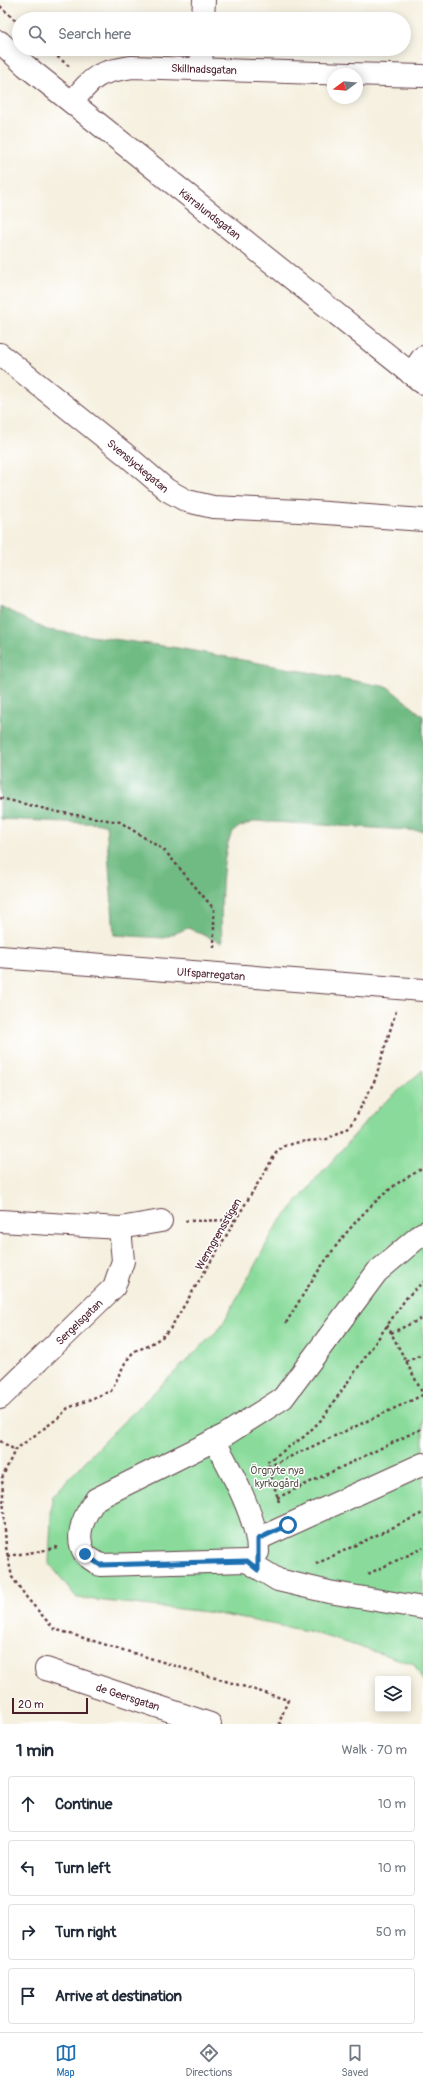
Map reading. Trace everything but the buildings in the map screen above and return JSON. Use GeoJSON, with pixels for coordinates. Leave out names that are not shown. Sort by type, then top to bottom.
{"type":"FeatureCollection","features":[{"type":"Feature","properties":{"kind":"street"},"geometry":{"type":"LineString","coordinates":[[203,12],[204,0]]}},
{"type":"Feature","properties":{"kind":"street","name":"Kärralundsgatan"},"geometry":{"type":"LineString","coordinates":[[0,42],[12,53]]}},
{"type":"Feature","properties":{"kind":"street","name":"Kärralundsgatan"},"geometry":{"type":"LineString","coordinates":[[15,56],[72,102],[419,372]]}},
{"type":"Feature","properties":{"kind":"street","name":"Skillnadsgatan"},"geometry":{"type":"LineString","coordinates":[[72,102],[96,75],[109,70],[132,67],[201,59],[327,72]]}},
{"type":"Feature","properties":{"kind":"street","name":"Skillnadsgatan"},"geometry":{"type":"LineString","coordinates":[[363,74],[423,76]]}},
{"type":"Feature","properties":{"kind":"street","name":"Svenslyckegatan"},"geometry":{"type":"LineString","coordinates":[[0,354],[125,454],[167,490],[187,501],[213,507],[423,520]]}},
{"type":"Feature","properties":{"kind":"street","name":"Ulfsparregatan"},"geometry":{"type":"LineString","coordinates":[[0,957],[213,975],[423,990]]}},
{"type":"Feature","properties":{"kind":"street"},"geometry":{"type":"LineString","coordinates":[[0,1221],[120,1228],[161,1221]]}},
{"type":"Feature","properties":{"kind":"street","name":"Sergelsgatan"},"geometry":{"type":"LineString","coordinates":[[0,1398],[114,1287],[123,1261],[120,1228]]}},
{"type":"Feature","properties":{"kind":"street"},"geometry":{"type":"LineString","coordinates":[[423,1233],[377,1272],[283,1398],[214,1440],[96,1499],[85,1514],[80,1534],[85,1554],[100,1565],[247,1561],[258,1570],[281,1581],[329,1592],[423,1608]]}},
{"type":"Feature","properties":{"kind":"street"},"geometry":{"type":"LineString","coordinates":[[214,1440],[237,1482],[258,1539],[258,1570]]}},
{"type":"Feature","properties":{"kind":"street"},"geometry":{"type":"LineString","coordinates":[[258,1539],[423,1464]]}},
{"type":"Feature","properties":{"kind":"street","name":"de Geersgatan"},"geometry":{"type":"LineString","coordinates":[[46,1669],[210,1724]]}},
{"type":"Feature","properties":{"kind":"path"},"geometry":{"type":"LineString","coordinates":[[0,6],[12,17]]}},
{"type":"Feature","properties":{"kind":"path"},"geometry":{"type":"LineString","coordinates":[[0,798],[58,812],[120,822],[165,851],[214,908],[213,975]]}},
{"type":"Feature","properties":{"kind":"path","name":"Wenngrensstigen"},"geometry":{"type":"LineString","coordinates":[[15,1450],[58,1418],[68,1408],[111,1391],[125,1362],[134,1351],[146,1347],[162,1337],[170,1329],[276,1153],[285,1146],[299,1142],[327,1139],[351,1126],[375,1080],[397,1008]]}},
{"type":"Feature","properties":{"kind":"path"},"geometry":{"type":"LineString","coordinates":[[286,1323],[314,1275],[365,1213],[395,1185],[423,1168]]}},
{"type":"Feature","properties":{"kind":"path"},"geometry":{"type":"LineString","coordinates":[[161,1221],[236,1220]]}},
{"type":"Feature","properties":{"kind":"path"},"geometry":{"type":"LineString","coordinates":[[288,1525],[267,1462],[305,1436],[322,1419],[407,1297],[422,1283]]}},
{"type":"Feature","properties":{"kind":"path"},"geometry":{"type":"LineString","coordinates":[[391,1334],[423,1318]]}},
{"type":"Feature","properties":{"kind":"path"},"geometry":{"type":"LineString","coordinates":[[268,1467],[423,1393],[387,1325]]}},
{"type":"Feature","properties":{"kind":"path"},"geometry":{"type":"LineString","coordinates":[[406,1362],[423,1354]]}},
{"type":"Feature","properties":{"kind":"path"},"geometry":{"type":"LineString","coordinates":[[278,1498],[423,1428]]}},
{"type":"Feature","properties":{"kind":"path"},"geometry":{"type":"LineString","coordinates":[[0,1441],[15,1450],[2,1478],[3,1513],[7,1556],[12,1577],[27,1598],[54,1629],[288,1700],[279,1723],[281,1724]]}},
{"type":"Feature","properties":{"kind":"path"},"geometry":{"type":"LineString","coordinates":[[281,1581],[423,1513]]}},
{"type":"Feature","properties":{"kind":"path"},"geometry":{"type":"LineString","coordinates":[[365,1575],[423,1548]]}},
{"type":"Feature","properties":{"kind":"path"},"geometry":{"type":"LineString","coordinates":[[7,1556],[41,1552]]}},
{"type":"Feature","properties":{"kind":"green space"},"geometry":{"type":"Polygon","coordinates":[[[0,606],[47,630],[178,648],[388,687],[423,716],[423,831],[256,821],[240,826],[230,836],[226,849],[222,883],[222,943],[188,928],[164,938],[114,935],[106,824],[0,819],[0,606]]]}},
{"type":"Feature","properties":{"kind":"green space","name":"Örgryte nya kyrkogård"},"geometry":{"type":"Polygon","coordinates":[[[423,1070],[423,1681],[414,1664],[308,1631],[207,1612],[77,1598],[49,1563],[52,1497],[105,1440],[221,1327],[277,1225],[376,1110],[423,1070]]]}},
{"type":"Feature","properties":{"kind":"route"},"geometry":{"type":"LineString","coordinates":[[85,1554],[100,1565],[247,1561],[258,1570],[258,1539],[288,1525]]}}]}
